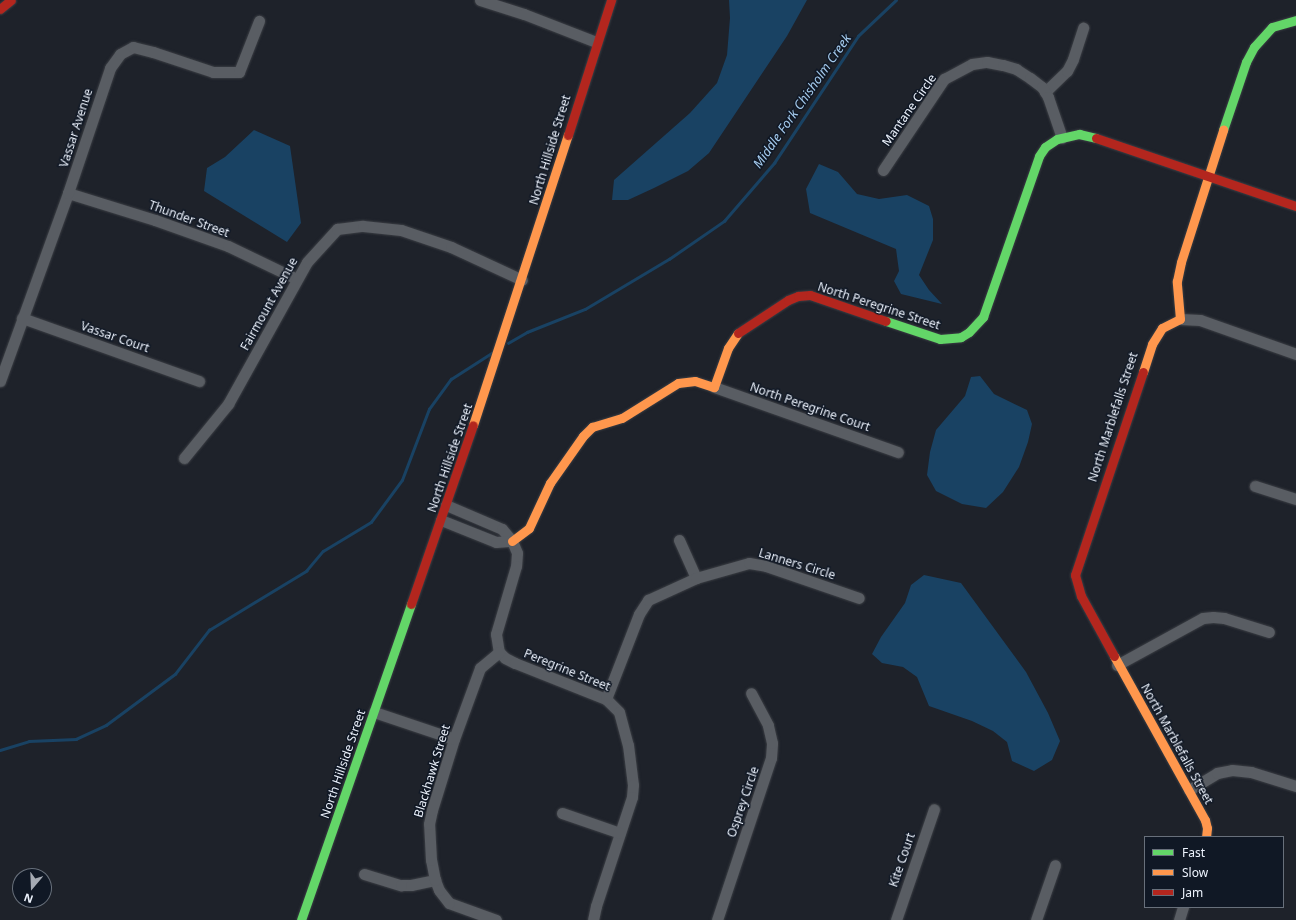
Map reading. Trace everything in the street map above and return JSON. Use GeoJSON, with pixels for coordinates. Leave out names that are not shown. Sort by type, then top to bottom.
{"type":"FeatureCollection","features":[{"type":"Feature","properties":{"kind":"main road"},"geometry":{"type":"LineString","coordinates":[[0,9],[11,0]]}},
{"type":"Feature","properties":{"kind":"main road","name":"North Hillside Street"},"geometry":{"type":"LineString","coordinates":[[301,920],[496,360],[596,42],[611,0]]}},
{"type":"Feature","properties":{"kind":"main road"},"geometry":{"type":"LineString","coordinates":[[1180,319],[1178,287],[1179,269],[1207,176],[1246,62],[1254,47],[1272,28],[1296,20]]}},
{"type":"Feature","properties":{"kind":"main road","name":"North Peregrine Street"},"geometry":{"type":"LineString","coordinates":[[714,387],[728,348],[734,336],[788,300],[798,296],[810,295],[940,339],[961,337],[969,332],[983,317],[1039,156],[1045,147],[1062,138],[1079,134],[1092,137],[1296,206]]}},
{"type":"Feature","properties":{"kind":"main road","name":"North Marblefalls Street"},"geometry":{"type":"LineString","coordinates":[[1180,319],[1162,328],[1152,344],[1076,568],[1078,589],[1117,665],[1205,820],[1207,828],[1206,836]]}},
{"type":"Feature","properties":{"kind":"main road"},"geometry":{"type":"LineString","coordinates":[[512,541],[529,528],[536,516],[550,483],[583,436],[592,427],[622,418],[678,383],[695,381],[714,387]]}},
{"type":"Feature","properties":{"kind":"street"},"geometry":{"type":"LineString","coordinates":[[480,0],[524,14],[596,42]]}},
{"type":"Feature","properties":{"kind":"street","name":"Vassar Avenue"},"geometry":{"type":"LineString","coordinates":[[0,381],[68,193],[110,68],[120,54],[133,47],[214,72],[239,72],[259,21]]}},
{"type":"Feature","properties":{"kind":"street"},"geometry":{"type":"LineString","coordinates":[[1044,92],[1067,71],[1083,28]]}},
{"type":"Feature","properties":{"kind":"street","name":"Mantane Circle"},"geometry":{"type":"LineString","coordinates":[[883,170],[944,79],[958,70],[972,64],[987,62],[1003,65],[1016,69],[1030,78],[1044,92],[1056,119],[1062,138]]}},
{"type":"Feature","properties":{"kind":"street","name":"Thunder Street"},"geometry":{"type":"LineString","coordinates":[[68,193],[154,220],[228,246],[297,279]]}},
{"type":"Feature","properties":{"kind":"street","name":"Fairmount Avenue"},"geometry":{"type":"LineString","coordinates":[[184,458],[228,404],[307,262],[337,228],[363,226],[401,230],[451,247],[522,280]]}},
{"type":"Feature","properties":{"kind":"street","name":"Vassar Court"},"geometry":{"type":"LineString","coordinates":[[22,318],[199,380]]}},
{"type":"Feature","properties":{"kind":"street"},"geometry":{"type":"LineString","coordinates":[[1180,319],[1200,320],[1296,354]]}},
{"type":"Feature","properties":{"kind":"street","name":"North Peregrine Court"},"geometry":{"type":"LineString","coordinates":[[714,387],[898,452]]}},
{"type":"Feature","properties":{"kind":"street"},"geometry":{"type":"LineString","coordinates":[[1255,486],[1296,499]]}},
{"type":"Feature","properties":{"kind":"street"},"geometry":{"type":"LineString","coordinates":[[446,505],[502,529],[512,541],[517,553],[516,566],[496,634],[499,652]]}},
{"type":"Feature","properties":{"kind":"street"},"geometry":{"type":"LineString","coordinates":[[441,520],[496,542],[512,541]]}},
{"type":"Feature","properties":{"kind":"street"},"geometry":{"type":"LineString","coordinates":[[679,540],[696,578]]}},
{"type":"Feature","properties":{"kind":"street","name":"Lanners Circle"},"geometry":{"type":"LineString","coordinates":[[606,699],[639,614],[648,600],[696,578],[749,563],[766,566],[859,598]]}},
{"type":"Feature","properties":{"kind":"street"},"geometry":{"type":"LineString","coordinates":[[1117,665],[1203,618],[1224,618],[1269,632]]}},
{"type":"Feature","properties":{"kind":"street","name":"Peregrine Street"},"geometry":{"type":"LineString","coordinates":[[499,652],[505,658],[515,663],[606,699],[619,712],[624,727],[633,774],[632,798],[596,906],[593,920]]}},
{"type":"Feature","properties":{"kind":"street","name":"Blackhawk Street"},"geometry":{"type":"LineString","coordinates":[[496,920],[449,903],[439,890],[435,880],[431,860],[429,824],[454,739],[480,668],[499,652]]}},
{"type":"Feature","properties":{"kind":"street","name":"Osprey Circle"},"geometry":{"type":"LineString","coordinates":[[717,920],[771,758],[772,743],[768,725],[751,693]]}},
{"type":"Feature","properties":{"kind":"street"},"geometry":{"type":"LineString","coordinates":[[374,712],[454,739]]}},
{"type":"Feature","properties":{"kind":"street"},"geometry":{"type":"LineString","coordinates":[[1189,790],[1217,773],[1232,770],[1251,772],[1296,786]]}},
{"type":"Feature","properties":{"kind":"street","name":"Kite Court"},"geometry":{"type":"LineString","coordinates":[[896,920],[934,809]]}},
{"type":"Feature","properties":{"kind":"street"},"geometry":{"type":"LineString","coordinates":[[562,813],[620,833]]}},
{"type":"Feature","properties":{"kind":"street"},"geometry":{"type":"LineString","coordinates":[[1036,920],[1055,865]]}},
{"type":"Feature","properties":{"kind":"street"},"geometry":{"type":"LineString","coordinates":[[364,874],[401,884],[411,885],[435,880]]}},
{"type":"Feature","properties":{"kind":"street"},"geometry":{"type":"LineString","coordinates":[[1179,920],[1183,908]]}},
{"type":"Feature","properties":{"kind":"water"},"geometry":{"type":"Polygon","coordinates":[[[729,0],[807,0],[787,36],[709,153],[688,171],[654,188],[628,200],[612,200],[614,180],[690,113],[717,83],[727,55],[730,18],[729,0]]]}},
{"type":"Feature","properties":{"kind":"water"},"geometry":{"type":"Polygon","coordinates":[[[254,130],[290,146],[301,223],[287,242],[204,191],[207,168],[225,157],[254,130]]]}},
{"type":"Feature","properties":{"kind":"water"},"geometry":{"type":"Polygon","coordinates":[[[819,164],[838,172],[857,194],[879,199],[907,195],[929,206],[933,219],[933,240],[919,275],[929,290],[942,304],[901,294],[894,281],[899,271],[896,249],[810,213],[806,189],[819,164]]]}},
{"type":"Feature","properties":{"kind":"water"},"geometry":{"type":"Polygon","coordinates":[[[980,376],[994,394],[1027,410],[1032,424],[1028,442],[1019,467],[1003,492],[986,508],[962,504],[936,491],[927,475],[930,452],[936,430],[965,396],[971,377],[980,376]]]}},
{"type":"Feature","properties":{"kind":"water"},"geometry":{"type":"Polygon","coordinates":[[[924,575],[961,583],[1026,672],[1048,713],[1060,741],[1052,760],[1034,771],[1012,761],[1007,742],[993,731],[972,721],[929,706],[917,677],[903,667],[882,663],[872,654],[881,637],[905,603],[911,585],[924,575]]]}},
{"type":"Feature","properties":{"kind":"waterway","name":"Middle Fork Chisholm Creek"},"geometry":{"type":"LineString","coordinates":[[508,343],[527,332],[585,309],[669,259],[724,221],[774,163],[858,36],[896,0]]}},
{"type":"Feature","properties":{"kind":"waterway","name":"Middle Fork Chisholm Creek"},"geometry":{"type":"LineString","coordinates":[[0,750],[29,741],[76,739],[106,725],[175,674],[209,630],[306,571],[323,551],[371,522],[402,480],[429,409],[451,379],[493,352]]}},
{"type":"Feature","properties":{"kind":"traffic: fast"},"geometry":{"type":"LineString","coordinates":[[1223,130],[1246,62],[1254,47],[1272,27],[1296,20]]}},
{"type":"Feature","properties":{"kind":"traffic: fast"},"geometry":{"type":"LineString","coordinates":[[886,321],[940,339],[961,337],[969,332],[983,317],[1039,156],[1045,147],[1057,139],[1079,134],[1096,138]]}},
{"type":"Feature","properties":{"kind":"traffic: fast"},"geometry":{"type":"LineString","coordinates":[[301,920],[411,604]]}},
{"type":"Feature","properties":{"kind":"traffic: slow"},"geometry":{"type":"LineString","coordinates":[[1143,372],[1152,344],[1162,328],[1180,319],[1177,281],[1181,262],[1223,130]]}},
{"type":"Feature","properties":{"kind":"traffic: slow"},"geometry":{"type":"LineString","coordinates":[[473,425],[568,135]]}},
{"type":"Feature","properties":{"kind":"traffic: slow"},"geometry":{"type":"LineString","coordinates":[[512,541],[529,528],[550,483],[583,436],[592,427],[622,418],[678,383],[695,381],[714,387],[728,348],[738,333]]}},
{"type":"Feature","properties":{"kind":"traffic: slow"},"geometry":{"type":"LineString","coordinates":[[1114,656],[1205,820],[1207,828],[1206,836]]}},
{"type":"Feature","properties":{"kind":"traffic: jam"},"geometry":{"type":"LineString","coordinates":[[0,9],[11,0]]}},
{"type":"Feature","properties":{"kind":"traffic: jam"},"geometry":{"type":"LineString","coordinates":[[568,135],[611,0]]}},
{"type":"Feature","properties":{"kind":"traffic: jam"},"geometry":{"type":"LineString","coordinates":[[1096,138],[1296,206]]}},
{"type":"Feature","properties":{"kind":"traffic: jam"},"geometry":{"type":"LineString","coordinates":[[738,333],[788,300],[798,296],[810,295],[886,321]]}},
{"type":"Feature","properties":{"kind":"traffic: jam"},"geometry":{"type":"LineString","coordinates":[[1114,656],[1081,596],[1075,575],[1143,372]]}},
{"type":"Feature","properties":{"kind":"traffic: jam"},"geometry":{"type":"LineString","coordinates":[[411,604],[473,425]]}}]}
